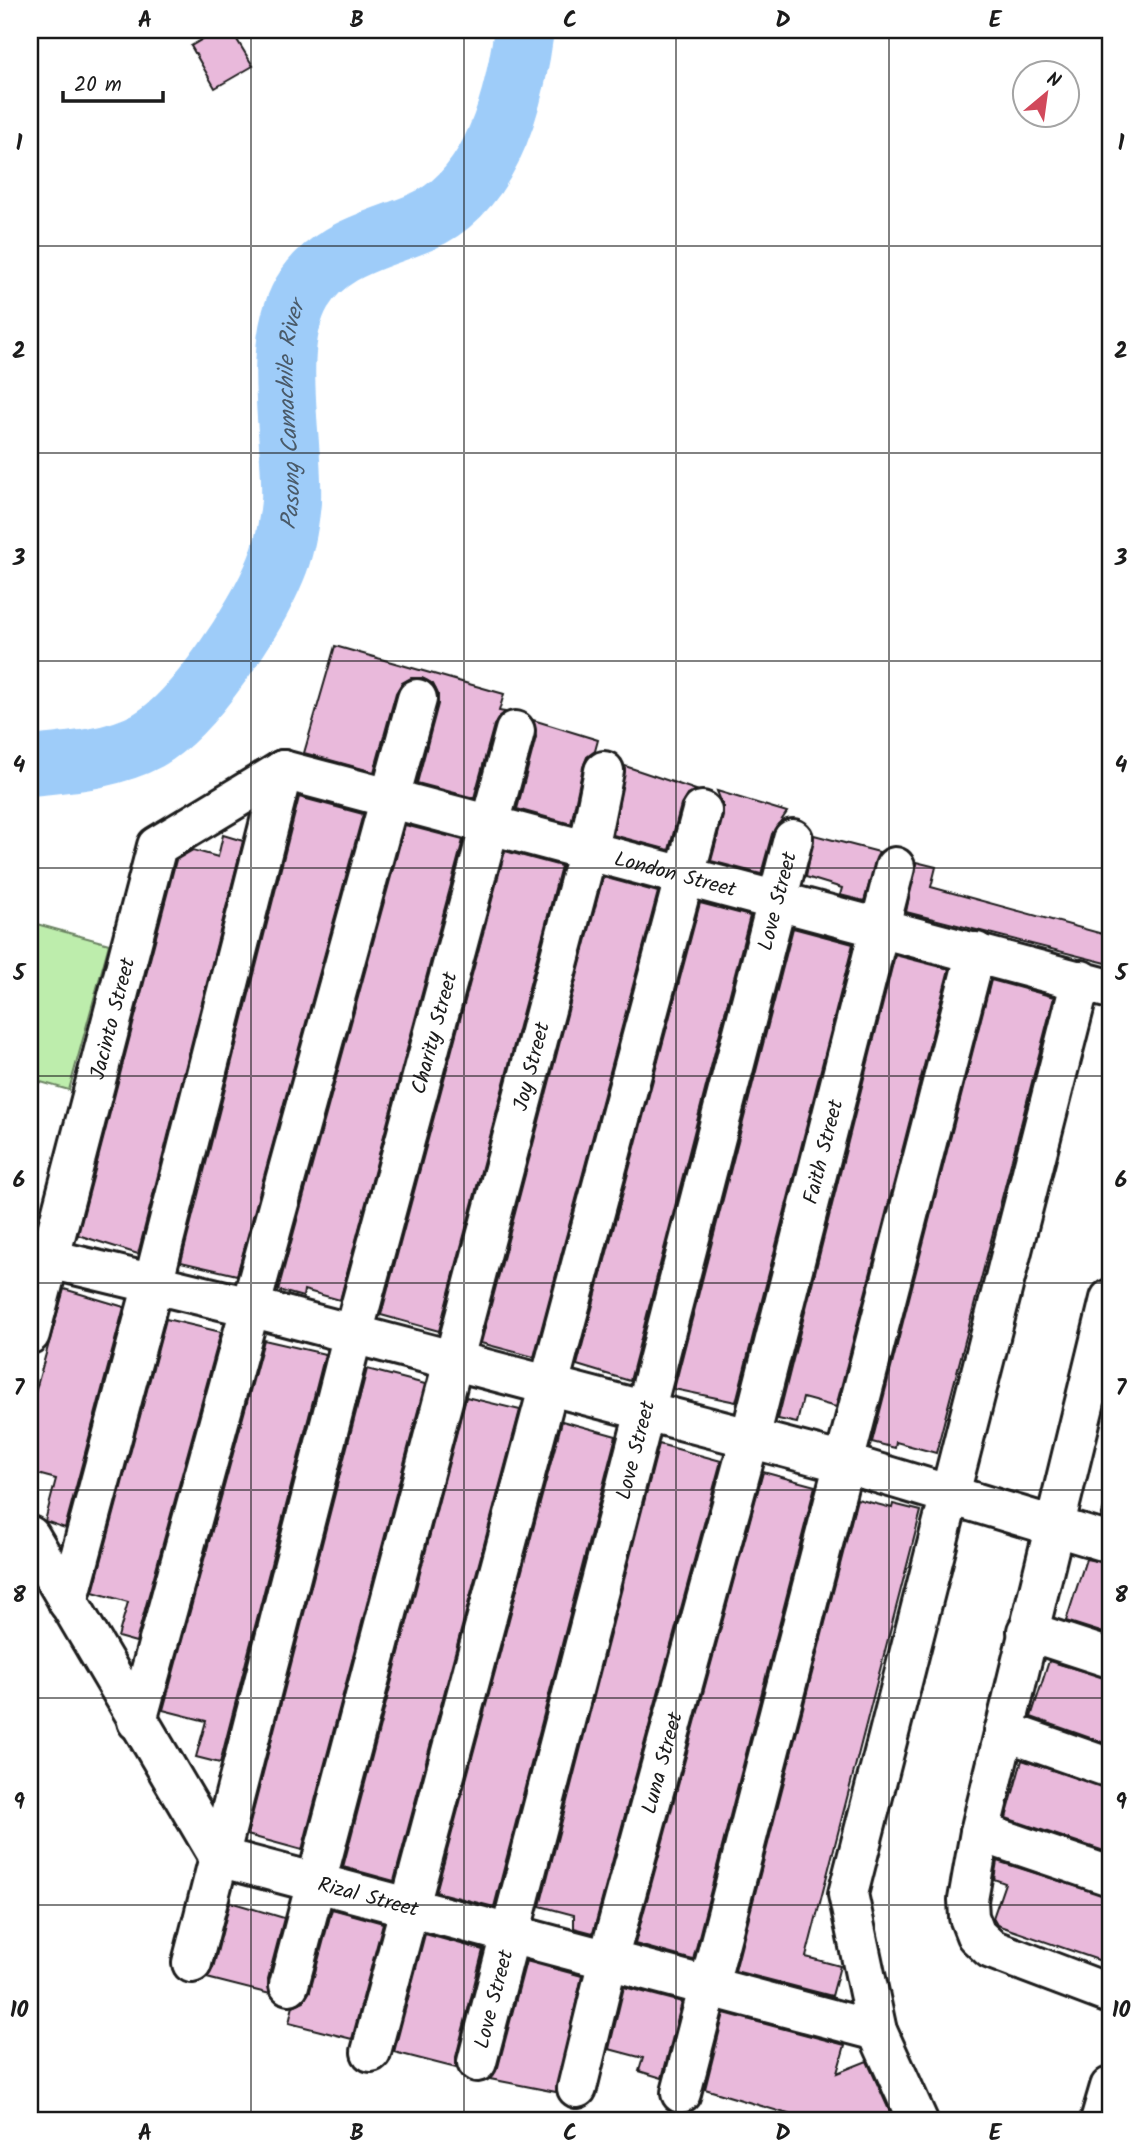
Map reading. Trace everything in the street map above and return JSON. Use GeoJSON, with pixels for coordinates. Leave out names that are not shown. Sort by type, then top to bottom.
{"type":"FeatureCollection","features":[{"type":"Feature","properties":{"kind":"street"},"geometry":{"type":"LineString","coordinates":[[137,1721],[417,699]]}},
{"type":"Feature","properties":{"kind":"street","name":"Charity Street"},"geometry":{"type":"LineString","coordinates":[[192,1963],[353,1334],[515,731]]}},
{"type":"Feature","properties":{"kind":"street"},"geometry":{"type":"LineString","coordinates":[[68,1602],[153,1283],[283,770]]}},
{"type":"Feature","properties":{"kind":"street","name":"London Street"},"geometry":{"type":"LineString","coordinates":[[283,770],[1096,984]]}},
{"type":"Feature","properties":{"kind":"street","name":"Jacinto Street"},"geometry":{"type":"LineString","coordinates":[[30,1334],[157,846],[283,770]]}},
{"type":"Feature","properties":{"kind":"street","name":"Joy Street"},"geometry":{"type":"LineString","coordinates":[[289,1985],[588,849],[604,771]]}},
{"type":"Feature","properties":{"kind":"street"},"geometry":{"type":"LineString","coordinates":[[371,2053],[702,811]]}},
{"type":"Feature","properties":{"kind":"street","name":"Love Street"},"geometry":{"type":"LineString","coordinates":[[477,2062],[793,839]]}},
{"type":"Feature","properties":{"kind":"street","name":"Faith Street"},"geometry":{"type":"LineString","coordinates":[[750,1438],[895,867]]}},
{"type":"Feature","properties":{"kind":"street"},"geometry":{"type":"LineString","coordinates":[[681,2093],[976,952]]}},
{"type":"Feature","properties":{"kind":"street"},"geometry":{"type":"LineString","coordinates":[[918,2121],[877,2031],[848,1894],[950,1493],[1096,984]]}},
{"type":"Feature","properties":{"kind":"street"},"geometry":{"type":"LineString","coordinates":[[50,1259],[250,1307],[844,1463],[1110,1543]]}},
{"type":"Feature","properties":{"kind":"street"},"geometry":{"type":"LineString","coordinates":[[1109,1306],[1096,1419],[1053,1524],[980,1832],[968,1900],[976,1935],[991,1949],[1110,1994]]}},
{"type":"Feature","properties":{"kind":"street","name":"Luna Street"},"geometry":{"type":"LineString","coordinates":[[577,2088],[608,1960],[750,1438]]}},
{"type":"Feature","properties":{"kind":"street"},"geometry":{"type":"LineString","coordinates":[[30,1536],[219,1857]]}},
{"type":"Feature","properties":{"kind":"street"},"geometry":{"type":"LineString","coordinates":[[1027,1630],[1110,1658]]}},
{"type":"Feature","properties":{"kind":"street"},"geometry":{"type":"LineString","coordinates":[[1004,1731],[1110,1768]]}},
{"type":"Feature","properties":{"kind":"street"},"geometry":{"type":"LineString","coordinates":[[980,1832],[1110,1876]]}},
{"type":"Feature","properties":{"kind":"street","name":"Rizal Street"},"geometry":{"type":"LineString","coordinates":[[219,1857],[877,2031]]}},
{"type":"Feature","properties":{"kind":"street"},"geometry":{"type":"LineString","coordinates":[[1100,2121],[1110,2087]]}},
{"type":"Feature","properties":{"kind":"green space"},"geometry":{"type":"Polygon","coordinates":[[[33,923],[109,944],[69,1090],[30,1079],[30,933],[33,923]]]}},
{"type":"Feature","properties":{"kind":"building"},"geometry":{"type":"Polygon","coordinates":[[[218,30],[231,30],[253,66],[215,88],[191,46],[218,30]]]}},
{"type":"Feature","properties":{"kind":"building"},"geometry":{"type":"Polygon","coordinates":[[[335,646],[504,694],[499,711],[505,712],[494,725],[474,798],[417,783],[438,704],[438,694],[433,684],[422,678],[411,678],[402,683],[396,693],[374,772],[304,753],[335,646]]]}},
{"type":"Feature","properties":{"kind":"building"},"geometry":{"type":"Polygon","coordinates":[[[533,720],[598,740],[595,751],[587,757],[583,767],[571,824],[517,809],[536,737],[533,720]]]}},
{"type":"Feature","properties":{"kind":"building"},"geometry":{"type":"Polygon","coordinates":[[[625,766],[696,790],[687,795],[681,805],[669,850],[613,835],[625,766]]]}},
{"type":"Feature","properties":{"kind":"building"},"geometry":{"type":"Polygon","coordinates":[[[717,791],[787,812],[772,834],[761,874],[711,861],[723,816],[723,806],[717,791]]]}},
{"type":"Feature","properties":{"kind":"building"},"geometry":{"type":"Polygon","coordinates":[[[299,797],[363,814],[237,1275],[181,1262],[299,797]]]}},
{"type":"Feature","properties":{"kind":"building"},"geometry":{"type":"Polygon","coordinates":[[[405,825],[463,840],[340,1300],[304,1290],[303,1297],[278,1290],[405,825]]]}},
{"type":"Feature","properties":{"kind":"building"},"geometry":{"type":"Polygon","coordinates":[[[223,835],[243,841],[138,1254],[78,1235],[176,860],[193,850],[218,857],[223,835]]]}},
{"type":"Feature","properties":{"kind":"building"},"geometry":{"type":"Polygon","coordinates":[[[814,835],[879,852],[864,901],[840,895],[842,888],[806,877],[814,835]]]}},
{"type":"Feature","properties":{"kind":"building"},"geometry":{"type":"Polygon","coordinates":[[[505,851],[561,866],[439,1331],[381,1315],[505,851]]]}},
{"type":"Feature","properties":{"kind":"building"},"geometry":{"type":"Polygon","coordinates":[[[916,862],[936,867],[931,887],[1110,936],[1110,964],[906,912],[916,862]]]}},
{"type":"Feature","properties":{"kind":"building"},"geometry":{"type":"Polygon","coordinates":[[[603,877],[658,892],[534,1357],[481,1343],[603,877]]]}},
{"type":"Feature","properties":{"kind":"building"},"geometry":{"type":"Polygon","coordinates":[[[700,903],[750,916],[630,1381],[577,1365],[700,903]]]}},
{"type":"Feature","properties":{"kind":"building"},"geometry":{"type":"Polygon","coordinates":[[[793,928],[853,944],[736,1402],[674,1389],[793,928]]]}},
{"type":"Feature","properties":{"kind":"building"},"geometry":{"type":"Polygon","coordinates":[[[895,955],[949,969],[836,1407],[803,1398],[797,1423],[778,1419],[895,955]]]}},
{"type":"Feature","properties":{"kind":"building"},"geometry":{"type":"Polygon","coordinates":[[[991,980],[1054,997],[936,1453],[896,1442],[895,1448],[872,1442],[991,980]]]}},
{"type":"Feature","properties":{"kind":"building"},"geometry":{"type":"Polygon","coordinates":[[[64,1289],[124,1307],[65,1528],[45,1521],[56,1479],[30,1472],[30,1411],[64,1289]]]}},
{"type":"Feature","properties":{"kind":"building"},"geometry":{"type":"Polygon","coordinates":[[[166,1319],[221,1332],[136,1642],[118,1637],[128,1602],[93,1592],[166,1319]]]}},
{"type":"Feature","properties":{"kind":"building"},"geometry":{"type":"Polygon","coordinates":[[[264,1340],[325,1354],[220,1763],[196,1757],[206,1721],[163,1710],[264,1340]]]}},
{"type":"Feature","properties":{"kind":"building"},"geometry":{"type":"Polygon","coordinates":[[[367,1369],[425,1384],[302,1850],[247,1835],[367,1369]]]}},
{"type":"Feature","properties":{"kind":"building"},"geometry":{"type":"Polygon","coordinates":[[[466,1397],[520,1410],[394,1881],[343,1867],[466,1397]]]}},
{"type":"Feature","properties":{"kind":"building"},"geometry":{"type":"Polygon","coordinates":[[[562,1421],[616,1436],[494,1907],[436,1892],[562,1421]]]}},
{"type":"Feature","properties":{"kind":"building"},"geometry":{"type":"Polygon","coordinates":[[[659,1444],[721,1461],[593,1933],[574,1928],[574,1915],[540,1906],[659,1444]]]}},
{"type":"Feature","properties":{"kind":"building"},"geometry":{"type":"Polygon","coordinates":[[[763,1472],[815,1486],[693,1960],[635,1944],[763,1472]]]}},
{"type":"Feature","properties":{"kind":"building"},"geometry":{"type":"Polygon","coordinates":[[[857,1499],[892,1508],[893,1504],[921,1511],[806,1957],[840,1966],[832,1996],[735,1971],[857,1499]]]}},
{"type":"Feature","properties":{"kind":"building"},"geometry":{"type":"Polygon","coordinates":[[[1106,1502],[1110,1502],[1110,1520],[1101,1517],[1106,1502]]]}},
{"type":"Feature","properties":{"kind":"building"},"geometry":{"type":"Polygon","coordinates":[[[1086,1559],[1110,1564],[1110,1635],[1066,1621],[1086,1559]]]}},
{"type":"Feature","properties":{"kind":"building"},"geometry":{"type":"Polygon","coordinates":[[[1049,1661],[1110,1679],[1110,1745],[1031,1717],[1049,1661]]]}},
{"type":"Feature","properties":{"kind":"building"},"geometry":{"type":"Polygon","coordinates":[[[1022,1760],[1110,1789],[1110,1853],[1006,1818],[1022,1760]]]}},
{"type":"Feature","properties":{"kind":"building"},"geometry":{"type":"Polygon","coordinates":[[[997,1861],[1110,1897],[1110,1964],[997,1925],[993,1918],[1005,1883],[994,1879],[997,1861]]]}},
{"type":"Feature","properties":{"kind":"building"},"geometry":{"type":"Polygon","coordinates":[[[230,1902],[284,1918],[268,1979],[270,1994],[207,1978],[213,1968],[230,1902]]]}},
{"type":"Feature","properties":{"kind":"building"},"geometry":{"type":"Polygon","coordinates":[[[332,1909],[383,1923],[352,2039],[289,2023],[293,2006],[304,2001],[310,1991],[332,1909]]]}},
{"type":"Feature","properties":{"kind":"building"},"geometry":{"type":"Polygon","coordinates":[[[425,1934],[483,1950],[456,2057],[456,2068],[394,2052],[425,1934]]]}},
{"type":"Feature","properties":{"kind":"building"},"geometry":{"type":"Polygon","coordinates":[[[526,1961],[582,1976],[556,2092],[490,2079],[498,2067],[526,1961]]]}},
{"type":"Feature","properties":{"kind":"building"},"geometry":{"type":"Polygon","coordinates":[[[624,1987],[682,2002],[662,2078],[639,2071],[643,2058],[609,2049],[624,1987]]]}},
{"type":"Feature","properties":{"kind":"building"},"geometry":{"type":"Polygon","coordinates":[[[724,2013],[845,2045],[837,2073],[867,2061],[894,2121],[794,2121],[795,2116],[705,2089],[724,2013]]]}},
{"type":"Feature","properties":{"kind":"waterway","name":"Pasong Camachile River"},"geometry":{"type":"LineString","coordinates":[[30,766],[106,756],[148,740],[185,709],[239,638],[276,569],[287,527],[291,477],[285,367],[292,315],[302,293],[313,278],[340,256],[421,222],[445,208],[466,189],[496,140],[506,113],[524,30]]}}]}
